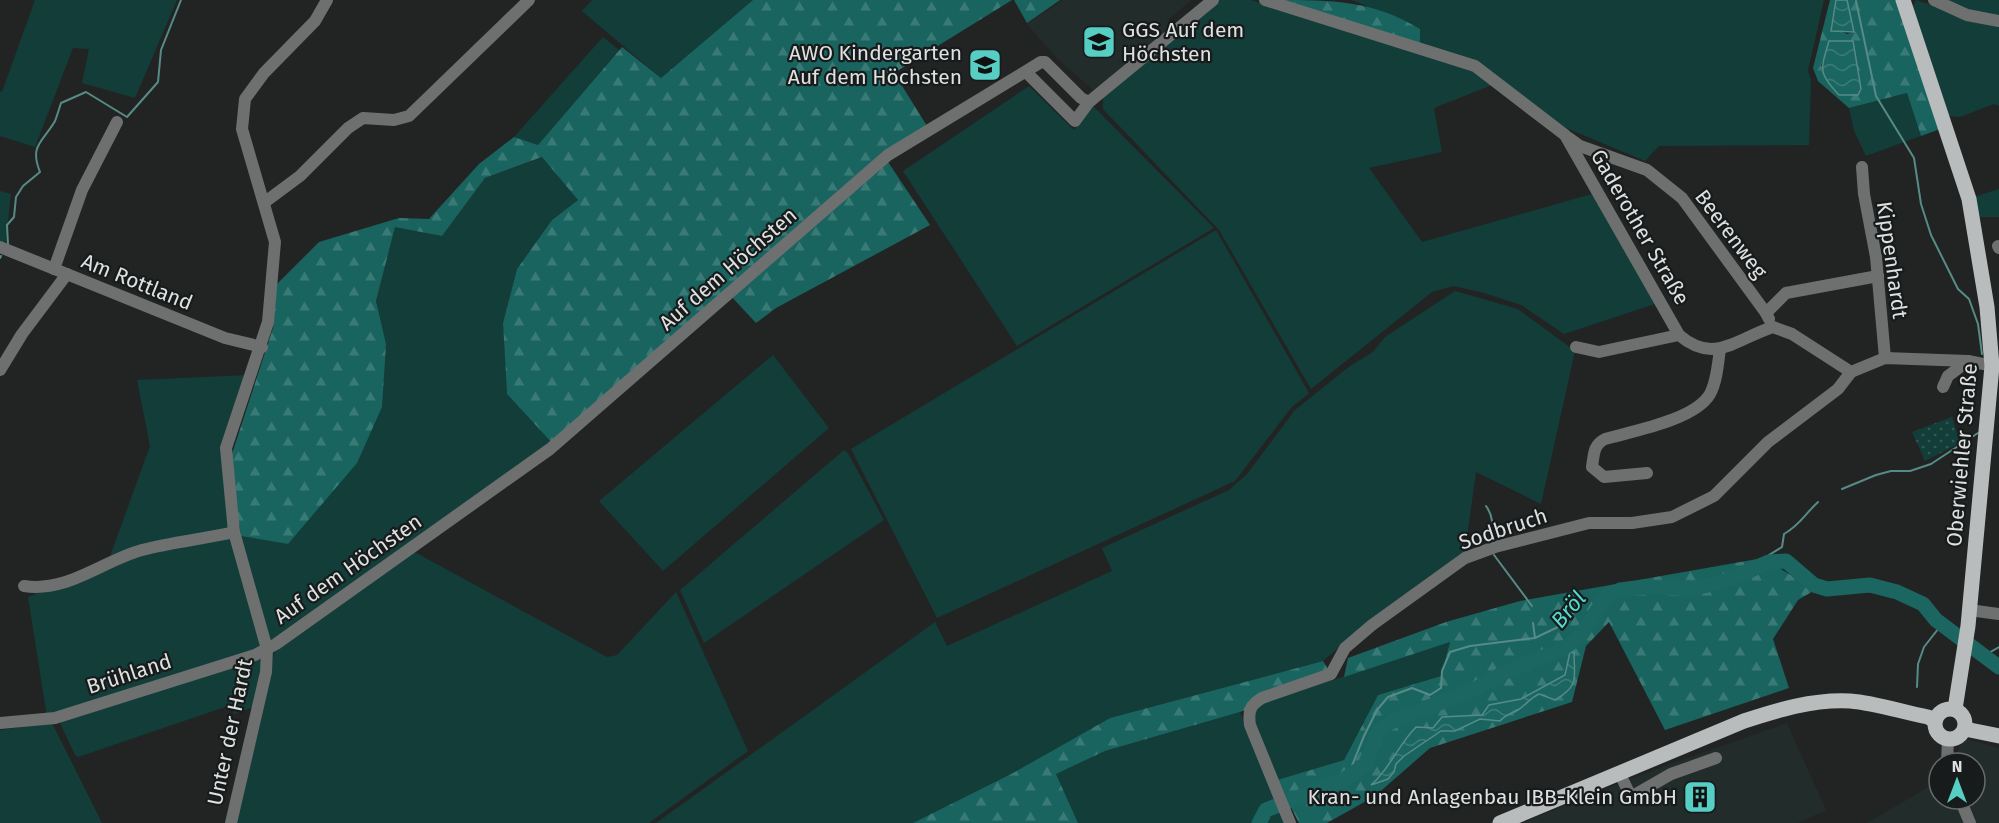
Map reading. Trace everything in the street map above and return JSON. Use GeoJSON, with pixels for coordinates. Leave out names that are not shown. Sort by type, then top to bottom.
{"type":"FeatureCollection","features":[{"type":"Feature","properties":{"kind":"main road","name":"Oberwiehler Straße"},"geometry":{"type":"LineString","coordinates":[[1903,0],[1969,199],[1996,367],[1968,626],[1955,709]]}},
{"type":"Feature","properties":{"kind":"main road"},"geometry":{"type":"LineString","coordinates":[[1500,823],[1773,711],[1827,702],[1867,704],[1935,721]]}},
{"type":"Feature","properties":{"kind":"main road"},"geometry":{"type":"LineString","coordinates":[[1955,709],[1965,719],[1965,729],[1960,736],[1948,739],[1936,731],[1935,721],[1942,710],[1955,709]]}},
{"type":"Feature","properties":{"kind":"main road"},"geometry":{"type":"LineString","coordinates":[[1965,729],[1999,736]]}},
{"type":"Feature","properties":{"kind":"street"},"geometry":{"type":"LineString","coordinates":[[267,649],[234,532],[226,448],[262,347],[268,322],[275,242],[242,129],[245,99],[264,73],[315,21],[327,0]]}},
{"type":"Feature","properties":{"kind":"street"},"geometry":{"type":"LineString","coordinates":[[265,202],[300,176],[348,128],[363,118],[394,120],[409,116],[529,0]]}},
{"type":"Feature","properties":{"kind":"street"},"geometry":{"type":"LineString","coordinates":[[1026,72],[1075,121],[1089,102],[1213,0]]}},
{"type":"Feature","properties":{"kind":"street","name":"Gaderother Straße"},"geometry":{"type":"LineString","coordinates":[[1265,0],[1475,66],[1565,135],[1679,335],[1701,350],[1720,349]]}},
{"type":"Feature","properties":{"kind":"street"},"geometry":{"type":"LineString","coordinates":[[1934,0],[1967,15],[1999,21]]}},
{"type":"Feature","properties":{"kind":"street","name":"Auf dem Höchsten"},"geometry":{"type":"LineString","coordinates":[[267,649],[550,449],[888,154],[1045,62],[1081,98],[1089,102]]}},
{"type":"Feature","properties":{"kind":"street"},"geometry":{"type":"LineString","coordinates":[[54,269],[82,190],[117,122]]}},
{"type":"Feature","properties":{"kind":"street","name":"Beerenweg"},"geometry":{"type":"LineString","coordinates":[[1565,135],[1580,146],[1647,170],[1682,198],[1766,313],[1773,327]]}},
{"type":"Feature","properties":{"kind":"street","name":"Kippenhardt"},"geometry":{"type":"LineString","coordinates":[[1862,168],[1878,276],[1885,358]]}},
{"type":"Feature","properties":{"kind":"street","name":"Am Rottland"},"geometry":{"type":"LineString","coordinates":[[0,247],[225,338],[262,347]]}},
{"type":"Feature","properties":{"kind":"street"},"geometry":{"type":"LineString","coordinates":[[0,370],[22,334],[66,274]]}},
{"type":"Feature","properties":{"kind":"street"},"geometry":{"type":"LineString","coordinates":[[1766,313],[1786,293],[1878,276]]}},
{"type":"Feature","properties":{"kind":"street"},"geometry":{"type":"LineString","coordinates":[[1647,473],[1604,477],[1592,467],[1594,449],[1605,439],[1683,415],[1700,406],[1710,394],[1720,349],[1773,327],[1792,334],[1851,372],[1885,358],[1968,361],[1996,367]]}},
{"type":"Feature","properties":{"kind":"street"},"geometry":{"type":"LineString","coordinates":[[1576,347],[1599,352],[1679,335]]}},
{"type":"Feature","properties":{"kind":"street"},"geometry":{"type":"LineString","coordinates":[[1943,387],[1948,376],[1968,361]]}},
{"type":"Feature","properties":{"kind":"street","name":"Sodbruch"},"geometry":{"type":"LineString","coordinates":[[1288,819],[1250,725],[1248,712],[1253,703],[1330,674],[1345,648],[1372,625],[1465,558],[1589,524],[1632,523],[1672,517],[1686,512],[1713,496],[1768,442],[1838,389],[1851,372]]}},
{"type":"Feature","properties":{"kind":"street"},"geometry":{"type":"LineString","coordinates":[[24,586],[39,588],[58,585],[142,550],[234,532]]}},
{"type":"Feature","properties":{"kind":"street"},"geometry":{"type":"LineString","coordinates":[[1969,610],[1999,614]]}},
{"type":"Feature","properties":{"kind":"street","name":"Brühland"},"geometry":{"type":"LineString","coordinates":[[0,723],[55,718],[267,649]]}},
{"type":"Feature","properties":{"kind":"street","name":"Unter der Hardt"},"geometry":{"type":"LineString","coordinates":[[231,823],[266,672],[267,649]]}},
{"type":"Feature","properties":{"kind":"street"},"geometry":{"type":"LineString","coordinates":[[1948,739],[1948,751]]}},
{"type":"Feature","properties":{"kind":"street"},"geometry":{"type":"LineString","coordinates":[[1620,774],[1631,796],[1671,774],[1716,758]]}},
{"type":"Feature","properties":{"kind":"shaded area"},"geometry":{"type":"Polygon","coordinates":[[[35,0],[177,0],[135,98],[82,83],[89,49],[73,48],[35,147],[0,136],[0,91],[2,92],[35,0]]]}},
{"type":"Feature","properties":{"kind":"shaded area"},"geometry":{"type":"Polygon","coordinates":[[[592,0],[753,0],[661,78],[582,11],[592,0]]]}},
{"type":"Feature","properties":{"kind":"shaded area","name":"GGS Auf dem Höchsten"},"geometry":{"type":"Polygon","coordinates":[[[1063,0],[1192,0],[1168,19],[1174,27],[1093,90],[1056,57],[1027,24],[1063,0]]]}},
{"type":"Feature","properties":{"kind":"shaded area"},"geometry":{"type":"Polygon","coordinates":[[[1218,0],[1251,0],[1459,64],[1479,74],[1492,85],[1434,108],[1442,152],[1369,168],[1422,242],[1592,194],[1655,304],[1564,334],[1521,305],[1454,286],[1432,292],[1311,389],[1219,230],[1103,109],[1103,96],[1218,0]]]}},
{"type":"Feature","properties":{"kind":"shaded area"},"geometry":{"type":"Polygon","coordinates":[[[1351,0],[1824,0],[1808,71],[1811,80],[1809,145],[1659,146],[1645,161],[1559,125],[1496,77],[1420,45],[1365,5],[1351,0]]]}},
{"type":"Feature","properties":{"kind":"shaded area"},"geometry":{"type":"Polygon","coordinates":[[[1916,0],[1962,15],[1999,23],[1999,106],[1994,104],[1960,117],[1949,116],[1911,11],[1916,0]]]}},
{"type":"Feature","properties":{"kind":"shaded area"},"geometry":{"type":"Polygon","coordinates":[[[1940,0],[1999,0],[1999,19],[1940,0]]]}},
{"type":"Feature","properties":{"kind":"shaded area"},"geometry":{"type":"Polygon","coordinates":[[[603,37],[619,50],[538,145],[514,137],[603,37]]]}},
{"type":"Feature","properties":{"kind":"shaded area"},"geometry":{"type":"Polygon","coordinates":[[[1029,86],[1074,130],[1093,106],[1214,228],[1017,346],[903,171],[1029,86]]]}},
{"type":"Feature","properties":{"kind":"shaded area"},"geometry":{"type":"Polygon","coordinates":[[[1907,93],[1921,136],[1866,156],[1854,131],[1849,108],[1907,93]]]}},
{"type":"Feature","properties":{"kind":"shaded area"},"geometry":{"type":"Polygon","coordinates":[[[543,157],[578,200],[552,220],[517,269],[503,323],[507,394],[552,443],[281,638],[269,640],[241,536],[288,544],[386,344],[376,301],[395,226],[442,236],[485,178],[543,157]]]}},
{"type":"Feature","properties":{"kind":"shaded area"},"geometry":{"type":"Polygon","coordinates":[[[1999,189],[1999,217],[1978,217],[1974,197],[1999,189]]]}},
{"type":"Feature","properties":{"kind":"shaded area"},"geometry":{"type":"Polygon","coordinates":[[[0,191],[11,194],[5,246],[0,244],[0,191]]]}},
{"type":"Feature","properties":{"kind":"shaded area"},"geometry":{"type":"Polygon","coordinates":[[[1216,230],[1309,393],[1291,408],[1235,481],[937,618],[851,449],[1216,230]]]}},
{"type":"Feature","properties":{"kind":"shaded area"},"geometry":{"type":"Polygon","coordinates":[[[1455,291],[1518,309],[1575,351],[1541,504],[1476,472],[1465,552],[1359,630],[1323,661],[1110,718],[1013,773],[913,823],[656,823],[935,622],[947,646],[1112,571],[1102,548],[1229,490],[1247,474],[1295,410],[1350,366],[1373,352],[1385,337],[1455,291]]]}},
{"type":"Feature","properties":{"kind":"shaded area"},"geometry":{"type":"Polygon","coordinates":[[[773,355],[829,428],[663,571],[599,501],[773,355]]]}},
{"type":"Feature","properties":{"kind":"shaded area"},"geometry":{"type":"Polygon","coordinates":[[[248,375],[223,447],[232,530],[108,562],[150,446],[137,380],[248,375]]]}},
{"type":"Feature","properties":{"kind":"shaded area"},"geometry":{"type":"Polygon","coordinates":[[[1952,417],[1960,443],[1925,461],[1912,432],[1952,417]]]}},
{"type":"Feature","properties":{"kind":"shaded area"},"geometry":{"type":"Polygon","coordinates":[[[844,450],[848,453],[884,520],[704,643],[680,590],[844,450]]]}},
{"type":"Feature","properties":{"kind":"shaded area"},"geometry":{"type":"Polygon","coordinates":[[[231,537],[261,647],[47,717],[28,597],[138,554],[231,537]]]}},
{"type":"Feature","properties":{"kind":"shaded area"},"geometry":{"type":"Polygon","coordinates":[[[411,550],[607,657],[617,655],[676,592],[748,751],[649,823],[235,823],[275,649],[411,550]]]}},
{"type":"Feature","properties":{"kind":"shaded area"},"geometry":{"type":"Polygon","coordinates":[[[1450,642],[1441,676],[1378,695],[1344,760],[1277,780],[1252,723],[1256,705],[1450,642]]]}},
{"type":"Feature","properties":{"kind":"shaded area"},"geometry":{"type":"Polygon","coordinates":[[[259,657],[263,660],[254,707],[234,714],[231,705],[78,757],[61,725],[61,721],[259,657]]]}},
{"type":"Feature","properties":{"kind":"shaded area"},"geometry":{"type":"Polygon","coordinates":[[[1240,712],[1286,823],[1078,823],[1056,774],[1105,751],[1240,712]]]}},
{"type":"Feature","properties":{"kind":"shaded area"},"geometry":{"type":"Polygon","coordinates":[[[52,723],[102,823],[0,823],[0,730],[52,723]]]}},
{"type":"Feature","properties":{"kind":"shaded area"},"geometry":{"type":"Polygon","coordinates":[[[1787,723],[1826,810],[1798,823],[1522,823],[1654,770],[1787,723]]]}},
{"type":"Feature","properties":{"kind":"shaded area"},"geometry":{"type":"Polygon","coordinates":[[[1962,738],[1999,748],[1999,823],[1867,823],[1927,788],[1927,811],[1987,811],[1987,751],[1959,751],[1962,738]]]}},
{"type":"Feature","properties":{"kind":"green space"},"geometry":{"type":"Polygon","coordinates":[[[753,0],[1012,0],[894,73],[927,126],[882,153],[930,225],[776,308],[756,323],[730,295],[552,443],[507,394],[503,323],[517,269],[552,220],[578,200],[542,157],[485,178],[442,236],[395,227],[376,301],[386,344],[382,407],[357,463],[288,544],[241,536],[229,463],[273,328],[276,285],[319,242],[399,218],[429,219],[479,164],[514,137],[538,145],[622,47],[661,78],[753,0]]]}},
{"type":"Feature","properties":{"kind":"green space"},"geometry":{"type":"Polygon","coordinates":[[[1014,0],[1060,0],[1027,23],[1014,0]]]}},
{"type":"Feature","properties":{"kind":"green space"},"geometry":{"type":"Polygon","coordinates":[[[1276,0],[1334,2],[1385,12],[1420,29],[1420,45],[1276,0]]]}},
{"type":"Feature","properties":{"kind":"green space"},"geometry":{"type":"Polygon","coordinates":[[[1830,0],[1836,0],[1831,27],[1847,34],[1854,32],[1847,0],[1897,0],[1940,129],[1921,136],[1907,93],[1849,108],[1818,81],[1813,68],[1830,0]],[[1830,41],[1821,66],[1861,89],[1853,41],[1830,41]]]}},
{"type":"Feature","properties":{"kind":"green space"},"geometry":{"type":"Polygon","coordinates":[[[1763,558],[1815,590],[1798,600],[1773,639],[1789,688],[1665,730],[1609,622],[1586,646],[1572,702],[1430,748],[1375,796],[1327,823],[1299,823],[1277,780],[1344,760],[1378,695],[1441,676],[1450,642],[1344,677],[1348,658],[1446,622],[1520,601],[1763,558]]]}},
{"type":"Feature","properties":{"kind":"green space"},"geometry":{"type":"Polygon","coordinates":[[[1323,661],[1331,674],[1240,712],[1105,751],[1056,774],[1078,823],[913,823],[1013,773],[1110,718],[1323,661]]]}},
{"type":"Feature","properties":{"kind":"water"},"geometry":{"type":"Polygon","coordinates":[[[1836,0],[1847,0],[1854,32],[1831,31],[1836,0]]]}},
{"type":"Feature","properties":{"kind":"water"},"geometry":{"type":"Polygon","coordinates":[[[1829,41],[1853,41],[1861,89],[1858,95],[1839,95],[1827,81],[1823,64],[1829,41]]]}},
{"type":"Feature","properties":{"kind":"water"},"geometry":{"type":"Polygon","coordinates":[[[1570,652],[1574,652],[1575,674],[1572,685],[1563,695],[1555,700],[1539,694],[1500,721],[1480,719],[1455,731],[1441,731],[1404,756],[1396,764],[1394,772],[1388,779],[1371,785],[1384,772],[1416,727],[1433,728],[1442,717],[1482,715],[1489,705],[1521,699],[1565,675],[1570,652]]]}},
{"type":"Feature","properties":{"kind":"waterway"},"geometry":{"type":"LineString","coordinates":[[8,245],[7,225],[14,217],[16,197],[23,186],[40,172],[36,156],[37,150],[55,121],[61,103],[86,92],[127,117],[158,82],[161,50],[181,0]]}},
{"type":"Feature","properties":{"kind":"waterway"},"geometry":{"type":"LineString","coordinates":[[1856,1],[1876,96],[1914,158],[1921,204],[1931,235],[1958,289],[1969,299],[1978,324],[1982,354]]}},
{"type":"Feature","properties":{"kind":"waterway"},"geometry":{"type":"LineString","coordinates":[[1842,489],[1876,475],[1891,471],[1910,471],[1931,464],[1978,433]]}},
{"type":"Feature","properties":{"kind":"waterway"},"geometry":{"type":"LineString","coordinates":[[1767,563],[1769,555],[1782,547],[1784,534],[1818,502]]}},
{"type":"Feature","properties":{"kind":"waterway"},"geometry":{"type":"LineString","coordinates":[[1486,506],[1492,519],[1491,542]]}},
{"type":"Feature","properties":{"kind":"waterway"},"geometry":{"type":"LineString","coordinates":[[1494,555],[1532,606]]}},
{"type":"Feature","properties":{"kind":"waterway","name":"Bröl"},"geometry":{"type":"LineString","coordinates":[[1259,823],[1266,810],[1345,779],[1365,765],[1379,731],[1391,722],[1477,688],[1505,672],[1561,650],[1580,636],[1607,596],[1620,590],[1644,587],[1694,588],[1723,582],[1769,562],[1786,561],[1814,585],[1827,589],[1870,585],[1897,592],[1923,604],[1936,620],[1999,667]]}},
{"type":"Feature","properties":{"kind":"waterway"},"geometry":{"type":"LineString","coordinates":[[1535,638],[1562,625],[1576,610]]}},
{"type":"Feature","properties":{"kind":"waterway"},"geometry":{"type":"LineString","coordinates":[[1347,778],[1377,710],[1388,697],[1412,688],[1430,695],[1441,688],[1442,671],[1450,652],[1470,646],[1535,638],[1533,623]]}},
{"type":"Feature","properties":{"kind":"waterway"},"geometry":{"type":"LineString","coordinates":[[1917,687],[1918,664],[1924,647],[1942,624]]}},
{"type":"Feature","properties":{"kind":"waterway"},"geometry":{"type":"LineString","coordinates":[[1985,655],[1999,647]]}},
{"type":"Feature","properties":{"kind":"place","name":"GGS Auf dem Höchsten"},"geometry":{"type":"Point","coordinates":[1099,42]}},
{"type":"Feature","properties":{"kind":"place","name":"AWO Kindergarten Auf dem Höchsten"},"geometry":{"type":"Point","coordinates":[985,65]}},
{"type":"Feature","properties":{"kind":"place","name":"Kran- und Anlagenbau IBB-Klein GmbH"},"geometry":{"type":"Point","coordinates":[1700,797]}}]}
